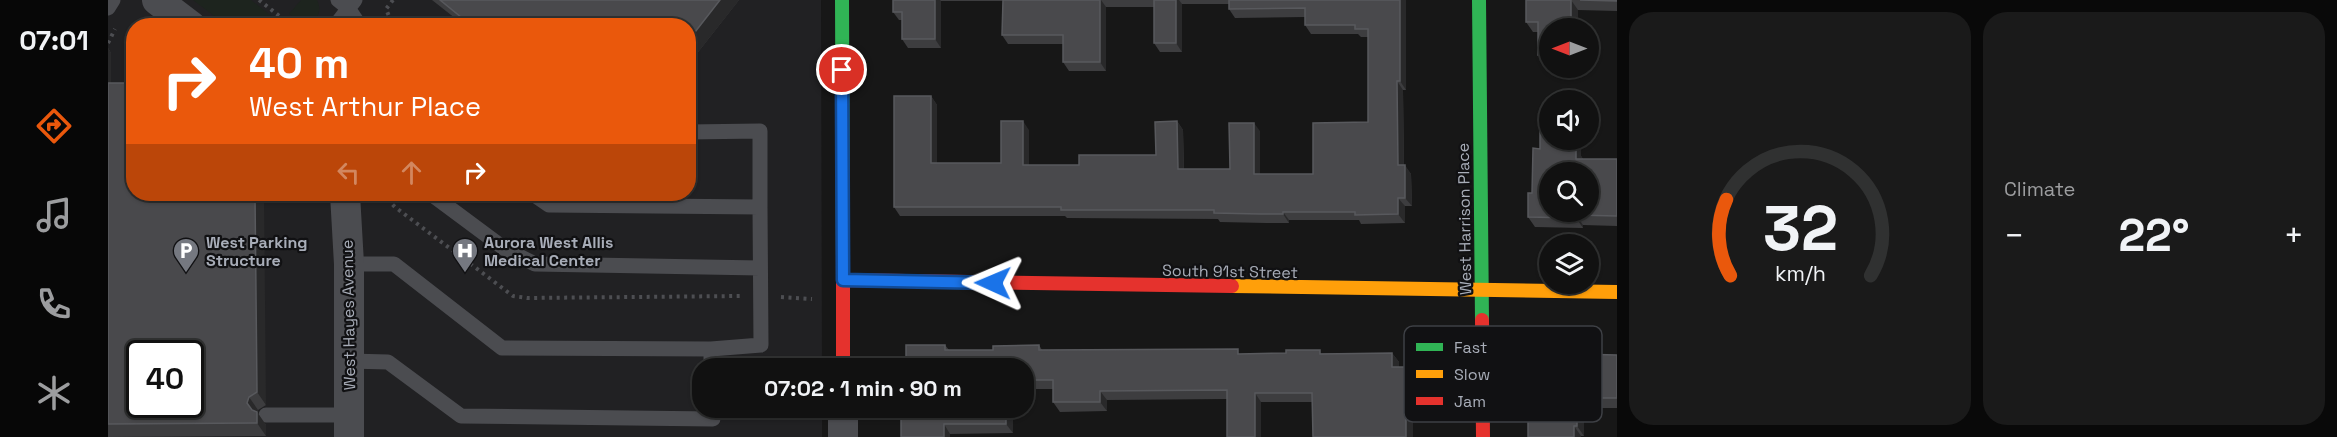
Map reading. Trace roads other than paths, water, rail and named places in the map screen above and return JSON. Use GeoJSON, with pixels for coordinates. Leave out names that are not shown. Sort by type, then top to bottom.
{"type":"FeatureCollection","features":[{"type":"Feature","properties":{"kind":"street"},"geometry":{"type":"LineString","coordinates":[[157,0],[181,18]]}},
{"type":"Feature","properties":{"kind":"street"},"geometry":{"type":"LineString","coordinates":[[842,0],[843,358]]}},
{"type":"Feature","properties":{"kind":"street","name":"West Harrison Place"},"geometry":{"type":"LineString","coordinates":[[1479,0],[1482,326]]}},
{"type":"Feature","properties":{"kind":"street","name":"West Hayes Avenue"},"geometry":{"type":"LineString","coordinates":[[345,201],[349,264],[349,426]]}},
{"type":"Feature","properties":{"kind":"street","name":"South 91st Street"},"geometry":{"type":"LineString","coordinates":[[843,280],[1481,292],[1617,292]]}},
{"type":"Feature","properties":{"kind":"street"},"geometry":{"type":"LineString","coordinates":[[843,418],[843,437]]}},
{"type":"Feature","properties":{"kind":"street","name":"West Harrison Place"},"geometry":{"type":"LineString","coordinates":[[1484,422],[1484,437]]}},
{"type":"Feature","properties":{"kind":"lane"},"geometry":{"type":"LineString","coordinates":[[108,8],[113,0]]}},
{"type":"Feature","properties":{"kind":"lane"},"geometry":{"type":"LineString","coordinates":[[339,18],[347,3]]}},
{"type":"Feature","properties":{"kind":"lane"},"geometry":{"type":"LineString","coordinates":[[347,3],[355,18]]}},
{"type":"Feature","properties":{"kind":"lane"},"geometry":{"type":"LineString","coordinates":[[349,264],[394,264],[502,348],[711,349],[761,345],[760,131],[696,132]]}},
{"type":"Feature","properties":{"kind":"lane"},"geometry":{"type":"LineString","coordinates":[[440,201],[505,249],[535,264],[760,268]]}},
{"type":"Feature","properties":{"kind":"lane"},"geometry":{"type":"LineString","coordinates":[[543,201],[549,205],[760,207]]}},
{"type":"Feature","properties":{"kind":"lane"},"geometry":{"type":"LineString","coordinates":[[711,349],[711,358]]}},
{"type":"Feature","properties":{"kind":"lane"},"geometry":{"type":"LineString","coordinates":[[349,361],[388,362],[460,417],[692,418]]}},
{"type":"Feature","properties":{"kind":"lane"},"geometry":{"type":"LineString","coordinates":[[266,415],[349,426]]}},
{"type":"Feature","properties":{"kind":"place","name":"West Parking Structure"},"geometry":{"type":"Point","coordinates":[186,274]}},
{"type":"Feature","properties":{"kind":"place","name":"Aurora West Allis Medical Center"},"geometry":{"type":"Point","coordinates":[465,274]}}]}
